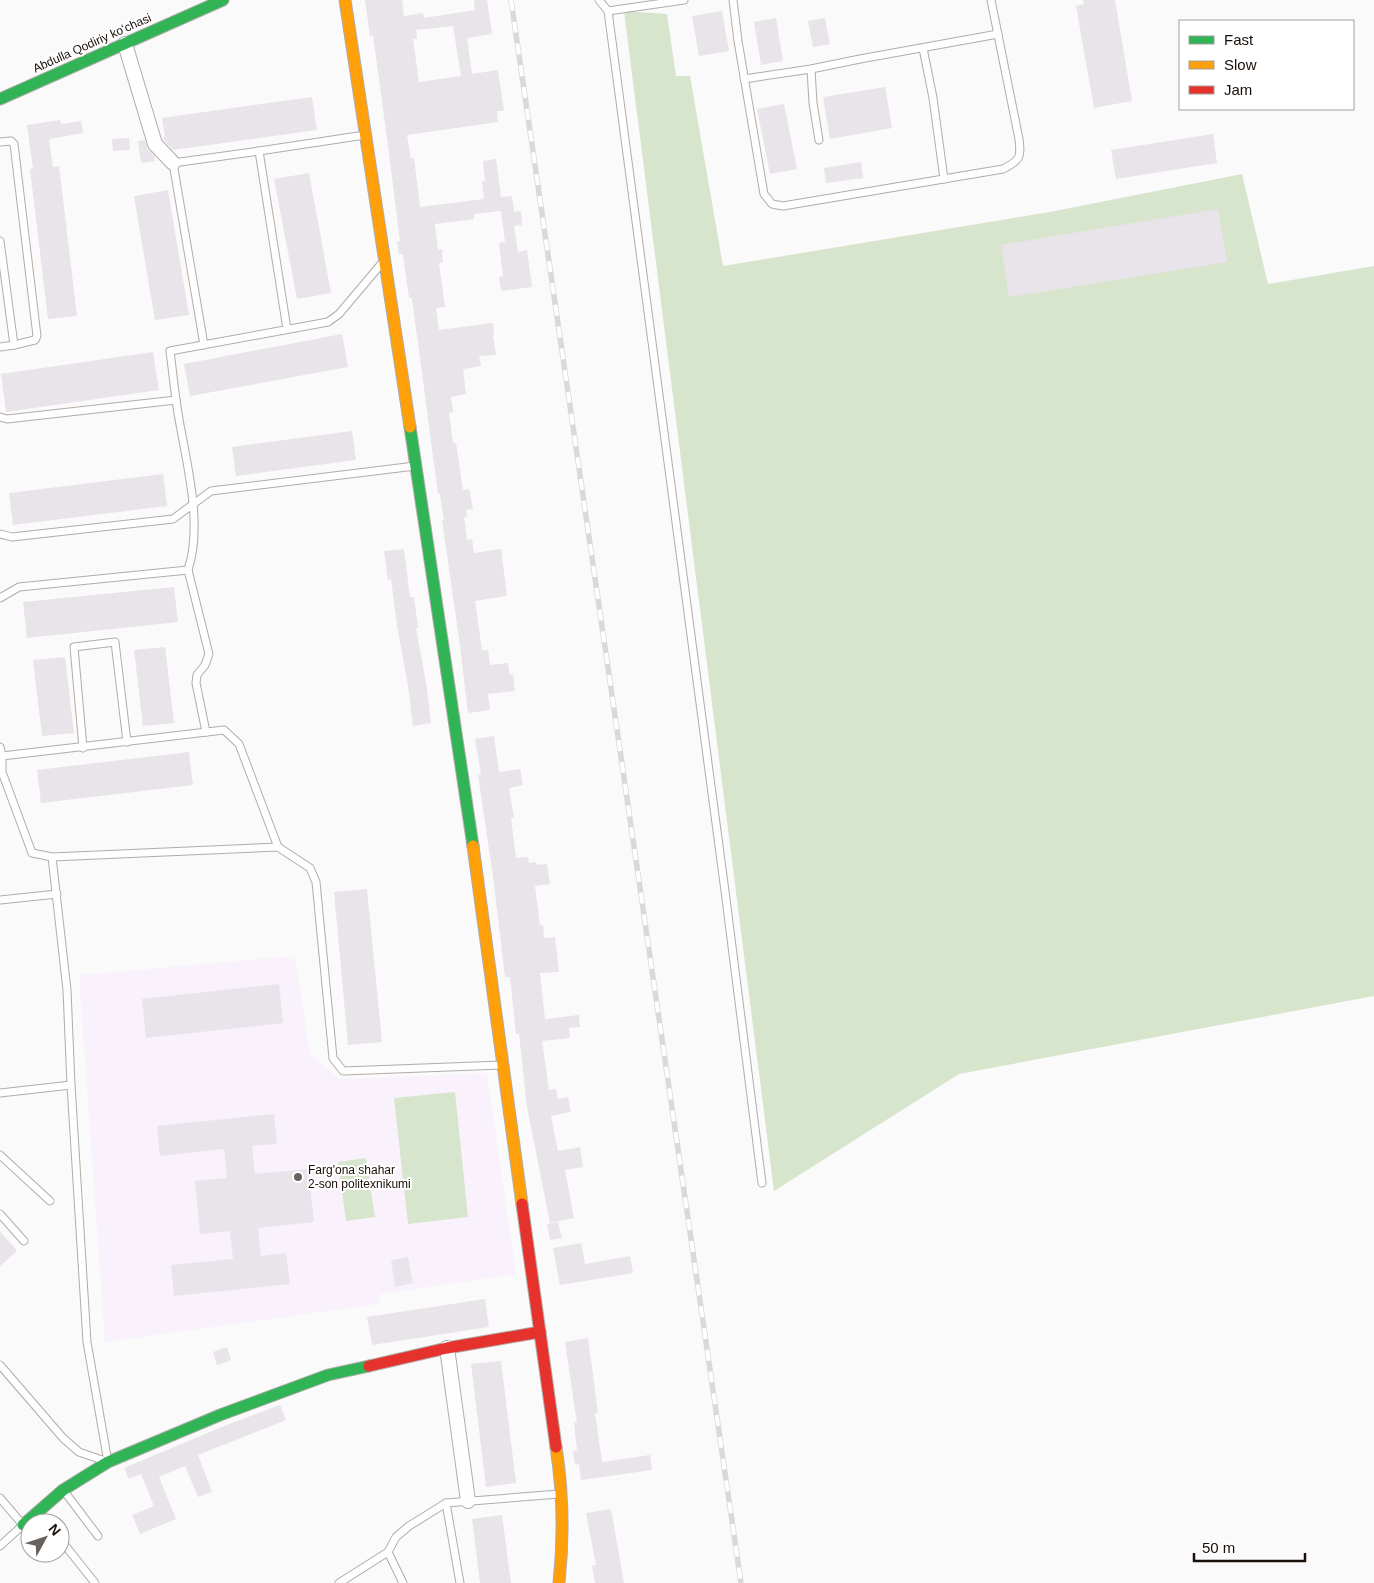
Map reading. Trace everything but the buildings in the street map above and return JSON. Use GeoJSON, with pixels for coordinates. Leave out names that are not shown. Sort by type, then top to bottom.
{"type":"FeatureCollection","features":[{"type":"Feature","properties":{"kind":"street","name":"Abdulla Qodiriy koʻchasi"},"geometry":{"type":"LineString","coordinates":[[0,99],[223,0]]}},
{"type":"Feature","properties":{"kind":"street"},"geometry":{"type":"LineString","coordinates":[[345,0],[476,865],[558,1458],[561,1494],[562,1557],[559,1583]]}},
{"type":"Feature","properties":{"kind":"street"},"geometry":{"type":"LineString","coordinates":[[125,44],[155,144],[173,164]]}},
{"type":"Feature","properties":{"kind":"street"},"geometry":{"type":"LineString","coordinates":[[42,1513],[63,1490],[108,1462],[220,1415],[328,1375],[446,1348],[540,1332]]}},
{"type":"Feature","properties":{"kind":"street"},"geometry":{"type":"LineString","coordinates":[[446,1348],[468,1501]]}},
{"type":"Feature","properties":{"kind":"lane"},"geometry":{"type":"LineString","coordinates":[[599,0],[608,11],[724,882],[762,1183]]}},
{"type":"Feature","properties":{"kind":"lane"},"geometry":{"type":"LineString","coordinates":[[608,11],[684,0]]}},
{"type":"Feature","properties":{"kind":"lane"},"geometry":{"type":"LineString","coordinates":[[733,0],[738,42],[764,194],[772,204],[784,206],[1003,169],[1015,163],[1021,154],[1019,138],[991,0]]}},
{"type":"Feature","properties":{"kind":"lane"},"geometry":{"type":"LineString","coordinates":[[744,79],[811,69],[860,58],[998,34]]}},
{"type":"Feature","properties":{"kind":"lane"},"geometry":{"type":"LineString","coordinates":[[923,48],[933,98],[944,179]]}},
{"type":"Feature","properties":{"kind":"lane"},"geometry":{"type":"LineString","coordinates":[[811,69],[813,103],[820,140]]}},
{"type":"Feature","properties":{"kind":"lane"},"geometry":{"type":"LineString","coordinates":[[204,345],[173,164],[366,135]]}},
{"type":"Feature","properties":{"kind":"lane"},"geometry":{"type":"LineString","coordinates":[[0,142],[10,141],[14,144],[37,336],[35,340],[0,347]]}},
{"type":"Feature","properties":{"kind":"lane"},"geometry":{"type":"LineString","coordinates":[[259,151],[287,329]]}},
{"type":"Feature","properties":{"kind":"lane"},"geometry":{"type":"LineString","coordinates":[[0,241],[14,345]]}},
{"type":"Feature","properties":{"kind":"lane"},"geometry":{"type":"LineString","coordinates":[[206,732],[196,683],[197,675],[209,654],[188,570],[193,557],[194,504],[176,400],[170,351],[328,322],[339,314],[384,260]]}},
{"type":"Feature","properties":{"kind":"lane"},"geometry":{"type":"LineString","coordinates":[[0,417],[8,419],[176,400]]}},
{"type":"Feature","properties":{"kind":"lane"},"geometry":{"type":"LineString","coordinates":[[0,534],[12,537],[173,519],[211,491],[415,466]]}},
{"type":"Feature","properties":{"kind":"lane"},"geometry":{"type":"LineString","coordinates":[[0,598],[18,587],[188,570]]}},
{"type":"Feature","properties":{"kind":"lane"},"geometry":{"type":"LineString","coordinates":[[83,748],[74,647],[116,642],[127,742]]}},
{"type":"Feature","properties":{"kind":"lane"},"geometry":{"type":"LineString","coordinates":[[2,756],[224,730],[239,744],[278,847]]}},
{"type":"Feature","properties":{"kind":"lane"},"geometry":{"type":"LineString","coordinates":[[0,747],[2,756],[1,773],[32,853],[52,857],[278,847],[310,868],[316,882],[333,1058],[343,1071],[504,1065]]}},
{"type":"Feature","properties":{"kind":"lane"},"geometry":{"type":"LineString","coordinates":[[0,1365],[63,1438],[79,1452],[108,1462],[87,1342],[67,990],[52,857]]}},
{"type":"Feature","properties":{"kind":"lane"},"geometry":{"type":"LineString","coordinates":[[0,900],[57,894]]}},
{"type":"Feature","properties":{"kind":"lane"},"geometry":{"type":"LineString","coordinates":[[0,1092],[71,1085]]}},
{"type":"Feature","properties":{"kind":"lane"},"geometry":{"type":"LineString","coordinates":[[0,1155],[50,1201]]}},
{"type":"Feature","properties":{"kind":"lane"},"geometry":{"type":"LineString","coordinates":[[0,1214],[24,1241]]}},
{"type":"Feature","properties":{"kind":"lane"},"geometry":{"type":"LineString","coordinates":[[63,1490],[98,1536]]}},
{"type":"Feature","properties":{"kind":"lane"},"geometry":{"type":"LineString","coordinates":[[339,1583],[388,1552],[396,1537],[409,1526],[446,1503],[561,1494]]}},
{"type":"Feature","properties":{"kind":"lane"},"geometry":{"type":"LineString","coordinates":[[0,1498],[20,1521]]}},
{"type":"Feature","properties":{"kind":"lane"},"geometry":{"type":"LineString","coordinates":[[446,1503],[460,1583]]}},
{"type":"Feature","properties":{"kind":"lane"},"geometry":{"type":"LineString","coordinates":[[0,1546],[20,1528]]}},
{"type":"Feature","properties":{"kind":"lane"},"geometry":{"type":"LineString","coordinates":[[70,1552],[94,1583]]}},
{"type":"Feature","properties":{"kind":"lane"},"geometry":{"type":"LineString","coordinates":[[388,1552],[403,1583]]}},
{"type":"Feature","properties":{"kind":"shaded area","name":"Farg'ona shahar 2-son politexnikumi"},"geometry":{"type":"Polygon","coordinates":[[[295,956],[310,1054],[339,1079],[487,1073],[516,1274],[381,1294],[378,1304],[105,1342],[79,975],[295,956]]]}},
{"type":"Feature","properties":{"kind":"green space"},"geometry":{"type":"Polygon","coordinates":[[[624,11],[667,14],[676,76],[690,76],[723,266],[1050,212],[1242,174],[1268,284],[1374,266],[1374,996],[959,1074],[774,1191],[624,11]]]}},
{"type":"Feature","properties":{"kind":"green space"},"geometry":{"type":"Polygon","coordinates":[[[455,1092],[468,1217],[408,1224],[394,1098],[455,1092]]]}},
{"type":"Feature","properties":{"kind":"green space"},"geometry":{"type":"Polygon","coordinates":[[[366,1158],[375,1217],[346,1221],[338,1162],[366,1158]]]}},
{"type":"Feature","properties":{"kind":"railway"},"geometry":{"type":"LineString","coordinates":[[511,0],[741,1583]]}},
{"type":"Feature","properties":{"kind":"traffic: fast"},"geometry":{"type":"LineString","coordinates":[[0,99],[223,0]]}},
{"type":"Feature","properties":{"kind":"traffic: fast"},"geometry":{"type":"LineString","coordinates":[[410,427],[473,846]]}},
{"type":"Feature","properties":{"kind":"traffic: fast"},"geometry":{"type":"LineString","coordinates":[[37,1513],[63,1490],[108,1462],[220,1415],[328,1375],[369,1366]]}},
{"type":"Feature","properties":{"kind":"traffic: slow"},"geometry":{"type":"LineString","coordinates":[[345,0],[410,427]]}},
{"type":"Feature","properties":{"kind":"traffic: slow"},"geometry":{"type":"LineString","coordinates":[[473,846],[522,1204]]}},
{"type":"Feature","properties":{"kind":"traffic: slow"},"geometry":{"type":"LineString","coordinates":[[556,1447],[562,1515],[559,1583]]}},
{"type":"Feature","properties":{"kind":"traffic: jam"},"geometry":{"type":"LineString","coordinates":[[522,1204],[556,1447]]}},
{"type":"Feature","properties":{"kind":"traffic: jam"},"geometry":{"type":"LineString","coordinates":[[369,1366],[447,1348],[540,1332]]}},
{"type":"Feature","properties":{"kind":"place","name":"Farg'ona shahar 2-son politexnikumi"},"geometry":{"type":"Point","coordinates":[298,1177]}}]}
